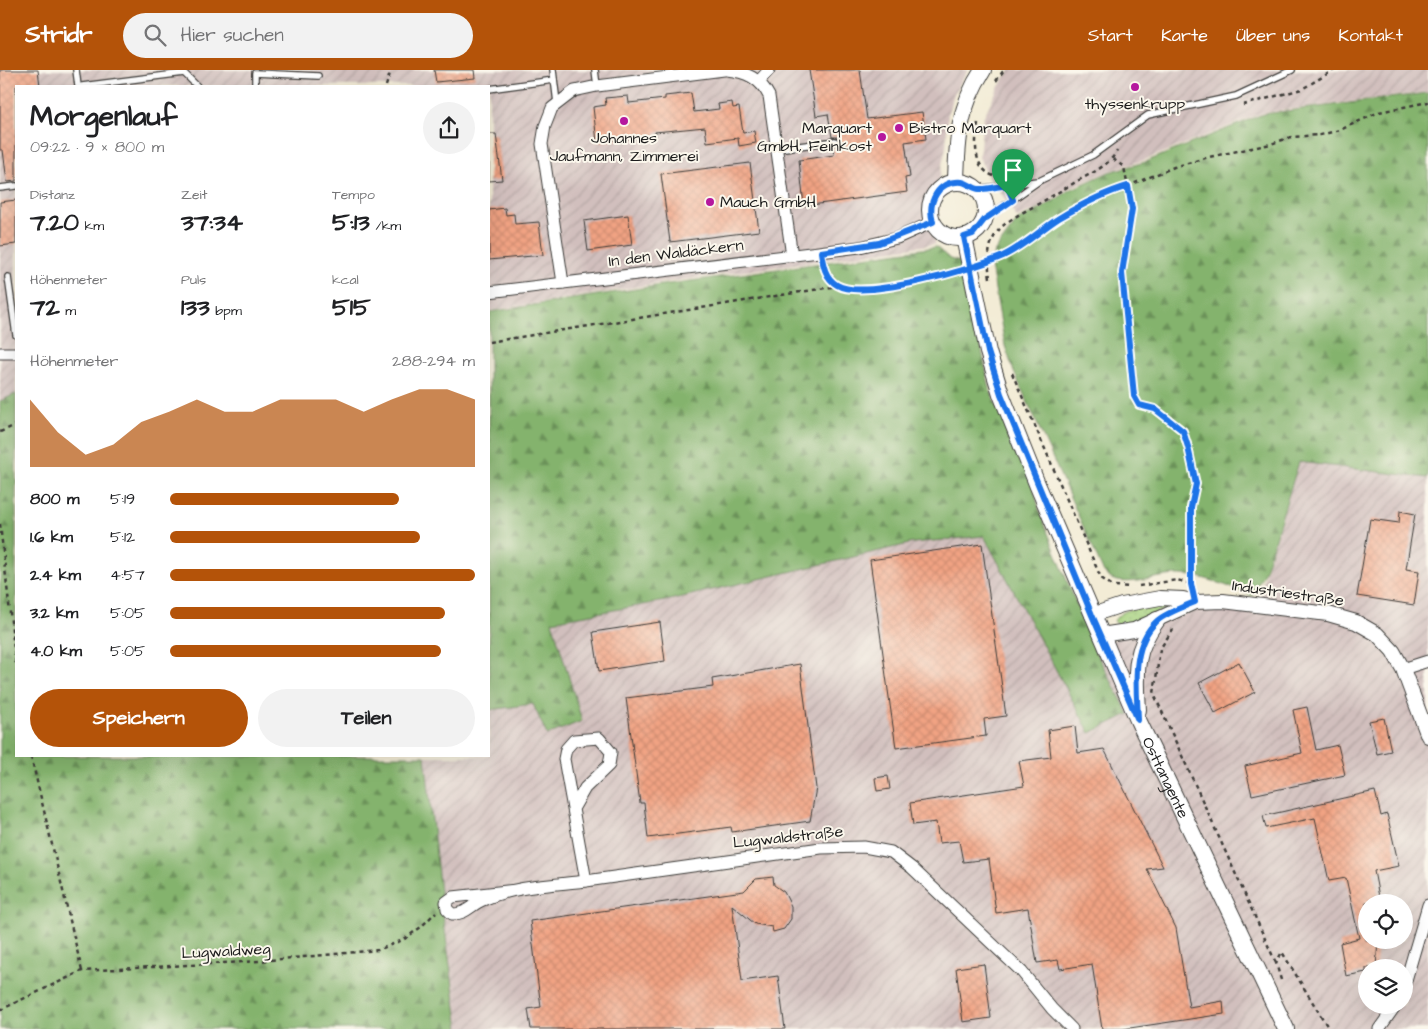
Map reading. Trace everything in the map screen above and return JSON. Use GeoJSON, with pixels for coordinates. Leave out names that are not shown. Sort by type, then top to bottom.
{"type":"FeatureCollection","features":[{"type":"Feature","properties":{"kind":"main road"},"geometry":{"type":"LineString","coordinates":[[956,182],[959,124],[966,100],[983,70]]}},
{"type":"Feature","properties":{"kind":"main road"},"geometry":{"type":"LineString","coordinates":[[956,182],[971,185],[978,190],[985,202],[985,219],[973,234],[964,237],[951,237],[942,233],[933,222],[931,203],[935,194],[948,184],[956,182]]}},
{"type":"Feature","properties":{"kind":"main road","name":"Osttangente"},"geometry":{"type":"LineString","coordinates":[[964,237],[988,352],[1001,394],[1092,615],[1138,720],[1286,1029]]}},
{"type":"Feature","properties":{"kind":"main road"},"geometry":{"type":"LineString","coordinates":[[1138,720],[1136,675],[1138,653],[1146,635],[1157,620]]}},
{"type":"Feature","properties":{"kind":"street"},"geometry":{"type":"LineString","coordinates":[[563,283],[542,144],[548,116],[557,103],[574,91],[597,86],[726,70],[750,75],[759,81],[769,96],[792,256]]}},
{"type":"Feature","properties":{"kind":"street"},"geometry":{"type":"LineString","coordinates":[[759,81],[769,70]]}},
{"type":"Feature","properties":{"kind":"street","name":"In den Waldäckern"},"geometry":{"type":"LineString","coordinates":[[490,292],[792,256],[879,243],[933,222]]}},
{"type":"Feature","properties":{"kind":"street"},"geometry":{"type":"LineString","coordinates":[[0,354],[15,353]]}},
{"type":"Feature","properties":{"kind":"street","name":"Industriestraße"},"geometry":{"type":"LineString","coordinates":[[1092,615],[1122,605],[1160,598],[1195,602],[1223,601],[1328,614],[1356,622],[1377,634],[1393,650],[1403,669],[1428,736]]}},
{"type":"Feature","properties":{"kind":"street","name":"Industriestraße"},"geometry":{"type":"LineString","coordinates":[[1101,635],[1134,630],[1195,602]]}},
{"type":"Feature","properties":{"kind":"street"},"geometry":{"type":"LineString","coordinates":[[1403,669],[1428,660]]}},
{"type":"Feature","properties":{"kind":"street"},"geometry":{"type":"LineString","coordinates":[[573,809],[585,788],[609,765],[611,752],[599,738],[574,740],[566,749],[564,759],[573,809],[586,881]]}},
{"type":"Feature","properties":{"kind":"street","name":"Lugwaldstraße"},"geometry":{"type":"LineString","coordinates":[[516,890],[483,900],[460,915],[452,914],[447,909],[446,902],[453,897],[586,881],[821,848],[864,847],[891,852],[912,868],[1022,972],[1072,1029]]}},
{"type":"Feature","properties":{"kind":"street"},"geometry":{"type":"LineString","coordinates":[[1412,959],[1428,905]]}},
{"type":"Feature","properties":{"kind":"street"},"geometry":{"type":"LineString","coordinates":[[1379,1029],[1390,1014]]}},
{"type":"Feature","properties":{"kind":"lane"},"geometry":{"type":"LineString","coordinates":[[76,70],[78,85]]}},
{"type":"Feature","properties":{"kind":"lane"},"geometry":{"type":"LineString","coordinates":[[553,70],[557,103]]}},
{"type":"Feature","properties":{"kind":"lane"},"geometry":{"type":"LineString","coordinates":[[595,70],[597,86]]}},
{"type":"Feature","properties":{"kind":"lane"},"geometry":{"type":"LineString","coordinates":[[985,219],[1039,181],[1093,155],[1148,115],[1236,96],[1292,70]]}},
{"type":"Feature","properties":{"kind":"lane"},"geometry":{"type":"LineString","coordinates":[[89,85],[184,72],[196,85]]}},
{"type":"Feature","properties":{"kind":"lane"},"geometry":{"type":"LineString","coordinates":[[254,85],[255,73],[318,76]]}},
{"type":"Feature","properties":{"kind":"lane"},"geometry":{"type":"LineString","coordinates":[[490,89],[554,80]]}},
{"type":"Feature","properties":{"kind":"lane"},"geometry":{"type":"LineString","coordinates":[[778,149],[835,141]]}},
{"type":"Feature","properties":{"kind":"lane"},"geometry":{"type":"LineString","coordinates":[[978,190],[1039,181]]}},
{"type":"Feature","properties":{"kind":"lane"},"geometry":{"type":"LineString","coordinates":[[0,188],[15,186]]}},
{"type":"Feature","properties":{"kind":"lane"},"geometry":{"type":"LineString","coordinates":[[0,283],[8,280],[15,322]]}},
{"type":"Feature","properties":{"kind":"path"},"geometry":{"type":"LineString","coordinates":[[386,85],[391,70]]}},
{"type":"Feature","properties":{"kind":"path"},"geometry":{"type":"LineString","coordinates":[[994,85],[1004,70]]}},
{"type":"Feature","properties":{"kind":"path"},"geometry":{"type":"LineString","coordinates":[[821,252],[825,271],[832,282],[838,286],[859,291],[912,283],[1002,256],[1074,210],[1111,191],[1174,167],[1200,159],[1271,144],[1292,137],[1320,135],[1340,130],[1379,112],[1428,102]]}},
{"type":"Feature","properties":{"kind":"path"},"geometry":{"type":"LineString","coordinates":[[979,120],[976,142],[980,164],[985,172],[1001,179],[1007,185]]}},
{"type":"Feature","properties":{"kind":"path"},"geometry":{"type":"LineString","coordinates":[[990,279],[987,254],[993,239],[1009,219],[1098,170],[1113,159],[1124,167],[1132,209],[1122,273],[1134,396],[1139,405],[1155,409],[1183,431],[1188,447],[1196,484],[1191,507],[1191,584],[1195,602]]}},
{"type":"Feature","properties":{"kind":"path"},"geometry":{"type":"LineString","coordinates":[[490,342],[838,286]]}},
{"type":"Feature","properties":{"kind":"path"},"geometry":{"type":"LineString","coordinates":[[1010,370],[1101,578],[1113,586],[1121,588],[1177,580],[1191,584]]}},
{"type":"Feature","properties":{"kind":"path"},"geometry":{"type":"LineString","coordinates":[[0,432],[15,425]]}},
{"type":"Feature","properties":{"kind":"path"},"geometry":{"type":"LineString","coordinates":[[0,524],[15,657]]}},
{"type":"Feature","properties":{"kind":"path"},"geometry":{"type":"LineString","coordinates":[[1177,622],[1160,650],[1154,694],[1276,963],[1282,982]]}},
{"type":"Feature","properties":{"kind":"path"},"geometry":{"type":"LineString","coordinates":[[31,757],[82,970]]}},
{"type":"Feature","properties":{"kind":"path","name":"Lugwaldweg"},"geometry":{"type":"LineString","coordinates":[[0,1010],[82,970],[278,959],[378,950],[409,936],[446,902]]}},
{"type":"Feature","properties":{"kind":"path"},"geometry":{"type":"LineString","coordinates":[[1276,963],[1282,952],[1329,1029]]}},
{"type":"Feature","properties":{"kind":"shaded area"},"geometry":{"type":"Polygon","coordinates":[[[0,70],[968,70],[954,94],[948,112],[946,147],[938,184],[925,205],[927,223],[936,244],[661,283],[490,311],[490,85],[15,85],[15,394],[0,401],[0,70]]]}},
{"type":"Feature","properties":{"kind":"shaded area"},"geometry":{"type":"Polygon","coordinates":[[[1010,70],[1428,70],[1428,92],[1262,113],[1145,160],[1109,171],[1070,188],[1038,209],[1017,218],[979,157],[983,118],[998,88],[1010,70]]]}},
{"type":"Feature","properties":{"kind":"shaded area"},"geometry":{"type":"Polygon","coordinates":[[[1299,462],[1428,478],[1428,1029],[459,1029],[441,901],[425,757],[490,757],[490,710],[533,704],[551,621],[665,601],[913,543],[984,536],[1045,604],[1083,600],[1101,644],[1205,607],[1254,609],[1299,462]]]}},
{"type":"Feature","properties":{"kind":"green space"},"geometry":{"type":"Polygon","coordinates":[[[1428,93],[1428,478],[1299,462],[1265,570],[1252,596],[1200,577],[1171,575],[1129,582],[1111,578],[1104,573],[1014,372],[1005,346],[991,266],[995,251],[1018,220],[1039,210],[1072,189],[1109,172],[1145,162],[1263,114],[1428,93]]]}},
{"type":"Feature","properties":{"kind":"green space"},"geometry":{"type":"Polygon","coordinates":[[[936,247],[950,259],[964,263],[990,390],[1033,485],[1040,513],[1096,653],[1129,714],[1090,733],[984,536],[913,543],[665,601],[552,621],[582,721],[547,735],[533,704],[490,710],[490,312],[661,285],[936,247]]]}},
{"type":"Feature","properties":{"kind":"green space"},"geometry":{"type":"Polygon","coordinates":[[[15,394],[15,757],[425,757],[441,901],[459,1029],[0,1029],[0,401],[15,394]]]}},
{"type":"Feature","properties":{"kind":"green space"},"geometry":{"type":"Polygon","coordinates":[[[1165,604],[1166,608],[1132,623],[1118,624],[1114,621],[1123,612],[1129,610],[1165,604]]]}},
{"type":"Feature","properties":{"kind":"building"},"geometry":{"type":"Polygon","coordinates":[[[0,70],[38,70],[40,85],[15,85],[15,181],[7,182],[3,150],[0,150],[0,70]]]}},
{"type":"Feature","properties":{"kind":"building"},"geometry":{"type":"Polygon","coordinates":[[[434,70],[474,70],[475,78],[436,82],[434,70]]]}},
{"type":"Feature","properties":{"kind":"building","name":"Marquart GmbH, Feinkost"},"geometry":{"type":"Polygon","coordinates":[[[809,70],[860,70],[867,119],[922,112],[926,139],[905,142],[910,177],[905,178],[907,192],[804,206],[799,160],[834,155],[833,146],[837,145],[840,141],[837,137],[832,137],[828,114],[816,116],[809,70]]]}},
{"type":"Feature","properties":{"kind":"building"},"geometry":{"type":"Polygon","coordinates":[[[691,93],[694,112],[719,109],[718,104],[732,102],[733,108],[739,107],[743,133],[754,131],[756,143],[739,146],[738,138],[707,142],[705,127],[655,132],[656,136],[597,142],[593,107],[606,105],[605,98],[628,96],[629,103],[665,99],[665,96],[691,93]]]}},
{"type":"Feature","properties":{"kind":"building"},"geometry":{"type":"Polygon","coordinates":[[[490,134],[496,134],[502,180],[490,181],[490,134]]]}},
{"type":"Feature","properties":{"kind":"building","name":"Mauch GmbH"},"geometry":{"type":"Polygon","coordinates":[[[750,163],[759,231],[670,242],[661,174],[750,163]]]}},
{"type":"Feature","properties":{"kind":"building"},"geometry":{"type":"Polygon","coordinates":[[[15,200],[15,244],[0,246],[0,202],[15,200]]]}},
{"type":"Feature","properties":{"kind":"building"},"geometry":{"type":"Polygon","coordinates":[[[505,208],[506,215],[514,214],[515,224],[539,222],[543,255],[490,260],[490,210],[505,208]]]}},
{"type":"Feature","properties":{"kind":"building"},"geometry":{"type":"Polygon","coordinates":[[[628,215],[632,245],[588,251],[584,221],[628,215]]]}},
{"type":"Feature","properties":{"kind":"building"},"geometry":{"type":"Polygon","coordinates":[[[1400,511],[1415,514],[1406,569],[1419,571],[1414,605],[1357,596],[1370,519],[1399,523],[1400,511]]]}},
{"type":"Feature","properties":{"kind":"building"},"geometry":{"type":"Polygon","coordinates":[[[982,544],[1006,716],[984,719],[986,736],[896,748],[870,560],[982,544]]]}},
{"type":"Feature","properties":{"kind":"building"},"geometry":{"type":"Polygon","coordinates":[[[660,622],[665,661],[599,671],[593,632],[660,622]]]}},
{"type":"Feature","properties":{"kind":"building"},"geometry":{"type":"Polygon","coordinates":[[[1239,662],[1255,692],[1215,713],[1199,683],[1239,662]]]}},
{"type":"Feature","properties":{"kind":"building"},"geometry":{"type":"Polygon","coordinates":[[[800,664],[816,788],[810,821],[732,832],[731,827],[648,838],[644,803],[640,803],[626,698],[713,687],[712,679],[800,664]]]}},
{"type":"Feature","properties":{"kind":"building"},"geometry":{"type":"Polygon","coordinates":[[[1307,707],[1316,750],[1338,745],[1345,775],[1252,795],[1245,766],[1302,753],[1293,710],[1307,707]]]}},
{"type":"Feature","properties":{"kind":"building"},"geometry":{"type":"Polygon","coordinates":[[[1384,718],[1391,751],[1377,754],[1369,721],[1384,718]]]}},
{"type":"Feature","properties":{"kind":"building"},"geometry":{"type":"Polygon","coordinates":[[[1075,726],[1078,753],[1104,749],[1163,867],[1147,869],[1176,928],[1189,1007],[1223,1001],[1224,1014],[1123,1029],[1102,1029],[1092,964],[1060,969],[1058,960],[1037,963],[1028,908],[996,913],[989,859],[963,862],[959,841],[939,843],[936,822],[913,825],[910,803],[1024,786],[1019,761],[1051,757],[1048,730],[1075,726]]]}},
{"type":"Feature","properties":{"kind":"building"},"geometry":{"type":"Polygon","coordinates":[[[888,776],[890,789],[877,791],[875,778],[888,776]]]}},
{"type":"Feature","properties":{"kind":"building"},"geometry":{"type":"Polygon","coordinates":[[[1375,791],[1381,816],[1387,814],[1399,866],[1374,871],[1378,894],[1358,894],[1358,933],[1346,878],[1329,881],[1315,818],[1266,828],[1263,816],[1375,791]]]}},
{"type":"Feature","properties":{"kind":"building"},"geometry":{"type":"Polygon","coordinates":[[[773,877],[774,885],[784,892],[791,906],[791,919],[784,929],[773,932],[772,927],[755,924],[732,905],[742,981],[778,976],[785,1029],[531,1029],[528,1009],[541,1007],[530,921],[744,891],[756,879],[773,877]]]}},
{"type":"Feature","properties":{"kind":"building"},"geometry":{"type":"Polygon","coordinates":[[[1358,938],[1358,949],[1377,949],[1377,959],[1358,959],[1358,974],[1346,976],[1340,943],[1358,938]]]}},
{"type":"Feature","properties":{"kind":"building"},"geometry":{"type":"Polygon","coordinates":[[[984,964],[991,1018],[963,1022],[956,968],[984,964]]]}},
{"type":"Feature","properties":{"kind":"place","name":"thyssenkrupp"},"geometry":{"type":"Point","coordinates":[1135,87]}},
{"type":"Feature","properties":{"kind":"place","name":"Johannes Jaufmann, Zimmerei"},"geometry":{"type":"Point","coordinates":[624,121]}},
{"type":"Feature","properties":{"kind":"place","name":"Bistro Marquart"},"geometry":{"type":"Point","coordinates":[899,128]}},
{"type":"Feature","properties":{"kind":"place","name":"Marquart GmbH, Feinkost"},"geometry":{"type":"Point","coordinates":[882,137]}},
{"type":"Feature","properties":{"kind":"place","name":"Mauch GmbH"},"geometry":{"type":"Point","coordinates":[710,202]}},
{"type":"Feature","properties":{"kind":"route"},"geometry":{"type":"LineString","coordinates":[[1013,200],[985,219],[981,227],[973,234],[964,237],[977,300],[988,352],[1001,394],[1037,484],[1138,720],[1136,675],[1138,653],[1146,635],[1157,620],[1195,602],[1191,584],[1191,507],[1196,484],[1183,431],[1155,409],[1139,405],[1134,396],[1134,375],[1125,314],[1126,295],[1122,273],[1132,209],[1128,186],[1111,191],[1089,202],[1059,219],[1033,239],[1002,256],[952,272],[912,283],[859,291],[847,290],[832,282],[823,266],[821,252],[879,243],[897,238],[933,222],[930,213],[931,203],[940,188],[948,184],[964,182],[978,190],[1007,185],[1013,200]]}}]}
